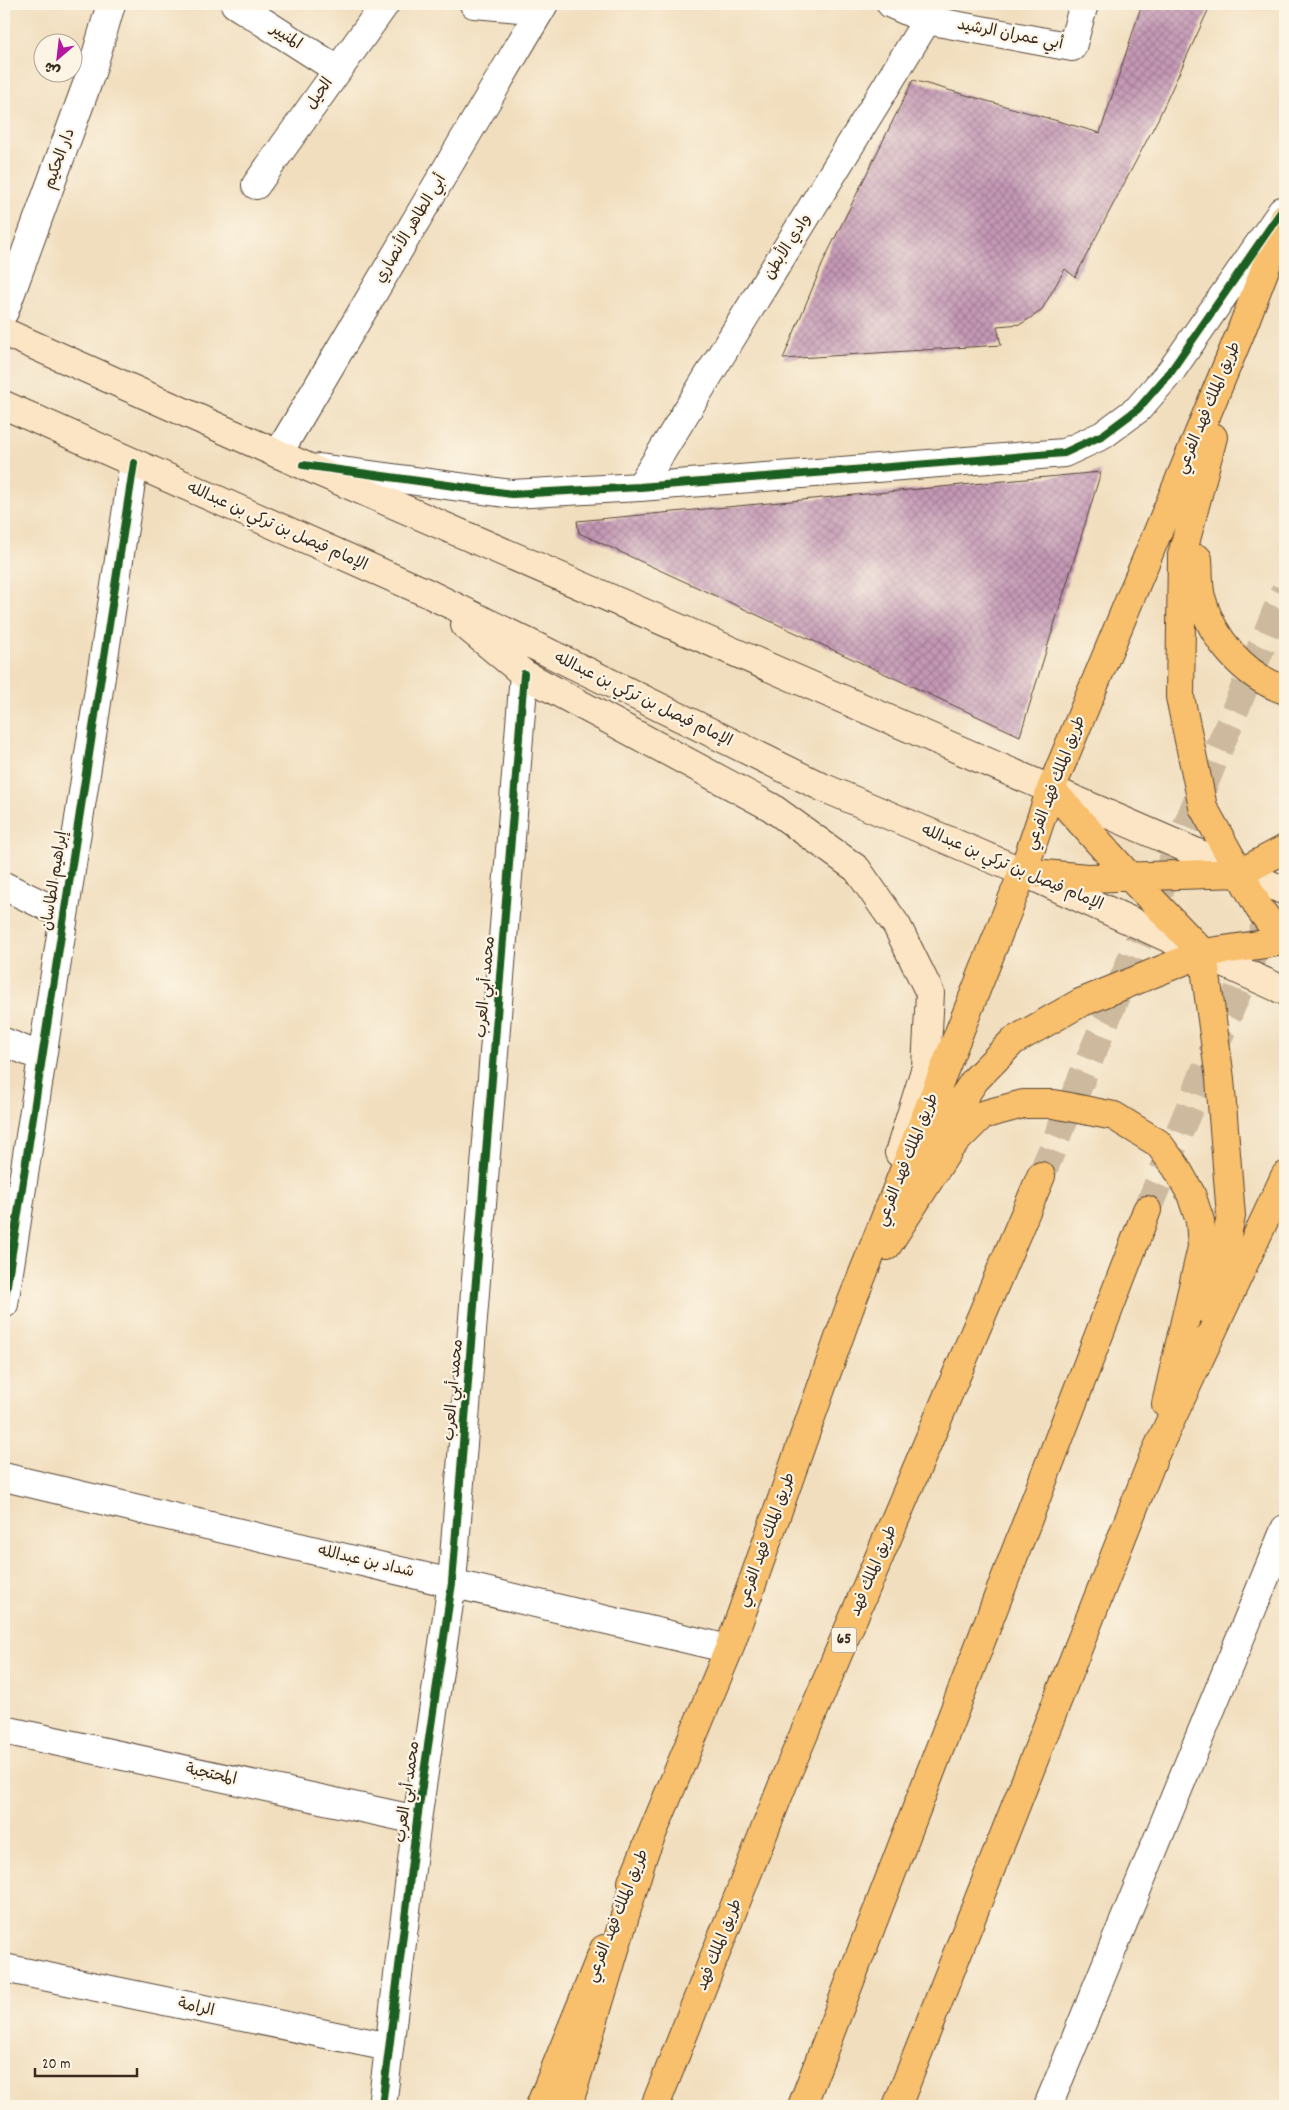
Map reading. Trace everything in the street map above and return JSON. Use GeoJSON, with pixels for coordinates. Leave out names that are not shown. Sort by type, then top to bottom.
{"type":"FeatureCollection","features":[{"type":"Feature","properties":{"kind":"main road","name":"طريق الملك فهد الفرعي"},"geometry":{"type":"LineString","coordinates":[[540,2106],[728,1649],[852,1301],[1023,872],[1051,789],[1240,334],[1285,217]]}},
{"type":"Feature","properties":{"kind":"main road"},"geometry":{"type":"LineString","coordinates":[[4,332],[303,466],[1285,891]]}},
{"type":"Feature","properties":{"kind":"main road"},"geometry":{"type":"LineString","coordinates":[[1240,334],[1198,552],[1200,595],[1210,624],[1229,651],[1247,669],[1285,690]]}},
{"type":"Feature","properties":{"kind":"main road"},"geometry":{"type":"LineString","coordinates":[[852,1301],[944,1125],[975,1080],[1013,1041],[1080,1003],[1203,953],[1285,942],[1259,908],[1203,807],[1180,697],[1182,555],[1240,334]]}},
{"type":"Feature","properties":{"kind":"main road","name":"الإمام فيصل بن تركي بن عبدالله"},"geometry":{"type":"LineString","coordinates":[[4,405],[425,592],[822,787],[1023,872],[1285,991]]}},
{"type":"Feature","properties":{"kind":"main road"},"geometry":{"type":"LineString","coordinates":[[425,592],[524,674],[771,807],[857,869],[898,926],[930,992],[926,1067],[852,1301]]}},
{"type":"Feature","properties":{"kind":"main road"},"geometry":{"type":"LineString","coordinates":[[897,2106],[1154,1456],[1219,1274],[1231,1216],[1220,1079],[1203,953],[1128,875],[1051,789]]}},
{"type":"Feature","properties":{"kind":"main road"},"geometry":{"type":"LineString","coordinates":[[1023,872],[1087,878],[1128,875],[1240,873],[1285,849]]}},
{"type":"Feature","properties":{"kind":"main road"},"geometry":{"type":"LineString","coordinates":[[852,1301],[951,1146],[982,1115],[1023,1104],[1054,1104],[1114,1116],[1158,1143],[1176,1167],[1191,1194],[1200,1221],[1202,1247],[1154,1456]]}},
{"type":"Feature","properties":{"kind":"main road","name":"طريق الملك فهد"},"geometry":{"type":"LineString","coordinates":[[655,2106],[787,1774],[1041,1176]]}},
{"type":"Feature","properties":{"kind":"main road"},"geometry":{"type":"LineString","coordinates":[[1154,1456],[1283,1188]]}},
{"type":"Feature","properties":{"kind":"main road"},"geometry":{"type":"LineString","coordinates":[[802,2106],[1147,1210]]}},
{"type":"Feature","properties":{"kind":"main road"},"geometry":{"type":"LineString","coordinates":[[568,2106],[642,1859]]}},
{"type":"Feature","properties":{"kind":"street","name":"دار الحكيم"},"geometry":{"type":"LineString","coordinates":[[4,312],[91,73],[111,4]]}},
{"type":"Feature","properties":{"kind":"street","name":"المنيير"},"geometry":{"type":"LineString","coordinates":[[235,4],[338,70]]}},
{"type":"Feature","properties":{"kind":"street","name":"الحيل"},"geometry":{"type":"LineString","coordinates":[[256,185],[385,4]]}},
{"type":"Feature","properties":{"kind":"street"},"geometry":{"type":"LineString","coordinates":[[474,4],[543,7]]}},
{"type":"Feature","properties":{"kind":"street","name":"أبي عمران الرشيد"},"geometry":{"type":"LineString","coordinates":[[891,4],[1072,47],[1084,4]]}},
{"type":"Feature","properties":{"kind":"street","name":"أبي الطاهر الأنصاري"},"geometry":{"type":"LineString","coordinates":[[278,454],[543,7]]}},
{"type":"Feature","properties":{"kind":"street","name":"وادي الأبطن"},"geometry":{"type":"LineString","coordinates":[[640,487],[926,12]]}},
{"type":"Feature","properties":{"kind":"street"},"geometry":{"type":"LineString","coordinates":[[303,466],[512,494],[640,487],[1064,453],[1103,435],[1138,410],[1171,371],[1285,206]]}},
{"type":"Feature","properties":{"kind":"street","name":"إبراهيم الطاسان"},"geometry":{"type":"LineString","coordinates":[[4,1304],[14,1170],[42,1057],[134,463]]}},
{"type":"Feature","properties":{"kind":"street","name":"محمد أبي العرب"},"geometry":{"type":"LineString","coordinates":[[382,2106],[417,1820],[452,1582],[524,674]]}},
{"type":"Feature","properties":{"kind":"street"},"geometry":{"type":"LineString","coordinates":[[4,886],[64,914]]}},
{"type":"Feature","properties":{"kind":"street"},"geometry":{"type":"LineString","coordinates":[[4,1042],[42,1057]]}},
{"type":"Feature","properties":{"kind":"street","name":"شداد بن عبدالله"},"geometry":{"type":"LineString","coordinates":[[4,1477],[728,1649]]}},
{"type":"Feature","properties":{"kind":"street"},"geometry":{"type":"LineString","coordinates":[[1048,2106],[1285,1529]]}},
{"type":"Feature","properties":{"kind":"street","name":"المحتجبة"},"geometry":{"type":"LineString","coordinates":[[4,1730],[417,1820]]}},
{"type":"Feature","properties":{"kind":"street","name":"الرامة"},"geometry":{"type":"LineString","coordinates":[[4,1968],[389,2047]]}},
{"type":"Feature","properties":{"kind":"building"},"geometry":{"type":"Polygon","coordinates":[[[1142,4],[1211,4],[1158,119],[1075,277],[1065,269],[1041,311],[1021,324],[997,326],[1001,345],[783,359],[825,258],[913,80],[1100,133],[1142,4]]]}},
{"type":"Feature","properties":{"kind":"building"},"geometry":{"type":"Polygon","coordinates":[[[1101,472],[1020,736],[579,533],[577,521],[1101,472]]]}},
{"type":"Feature","properties":{"kind":"tunnel"},"geometry":{"type":"LineString","coordinates":[[1041,1176],[1285,590]]}},
{"type":"Feature","properties":{"kind":"tunnel"},"geometry":{"type":"LineString","coordinates":[[1147,1210],[1285,878]]}},
{"type":"Feature","properties":{"kind":"cycle path"},"geometry":{"type":"LineString","coordinates":[[303,465],[512,494],[640,487],[1064,453],[1103,435],[1138,409],[1171,371],[1285,206]]}},
{"type":"Feature","properties":{"kind":"cycle path"},"geometry":{"type":"LineString","coordinates":[[4,1304],[134,463]]}},
{"type":"Feature","properties":{"kind":"cycle path"},"geometry":{"type":"LineString","coordinates":[[382,2106],[417,1820],[452,1583],[524,674]]}}]}
